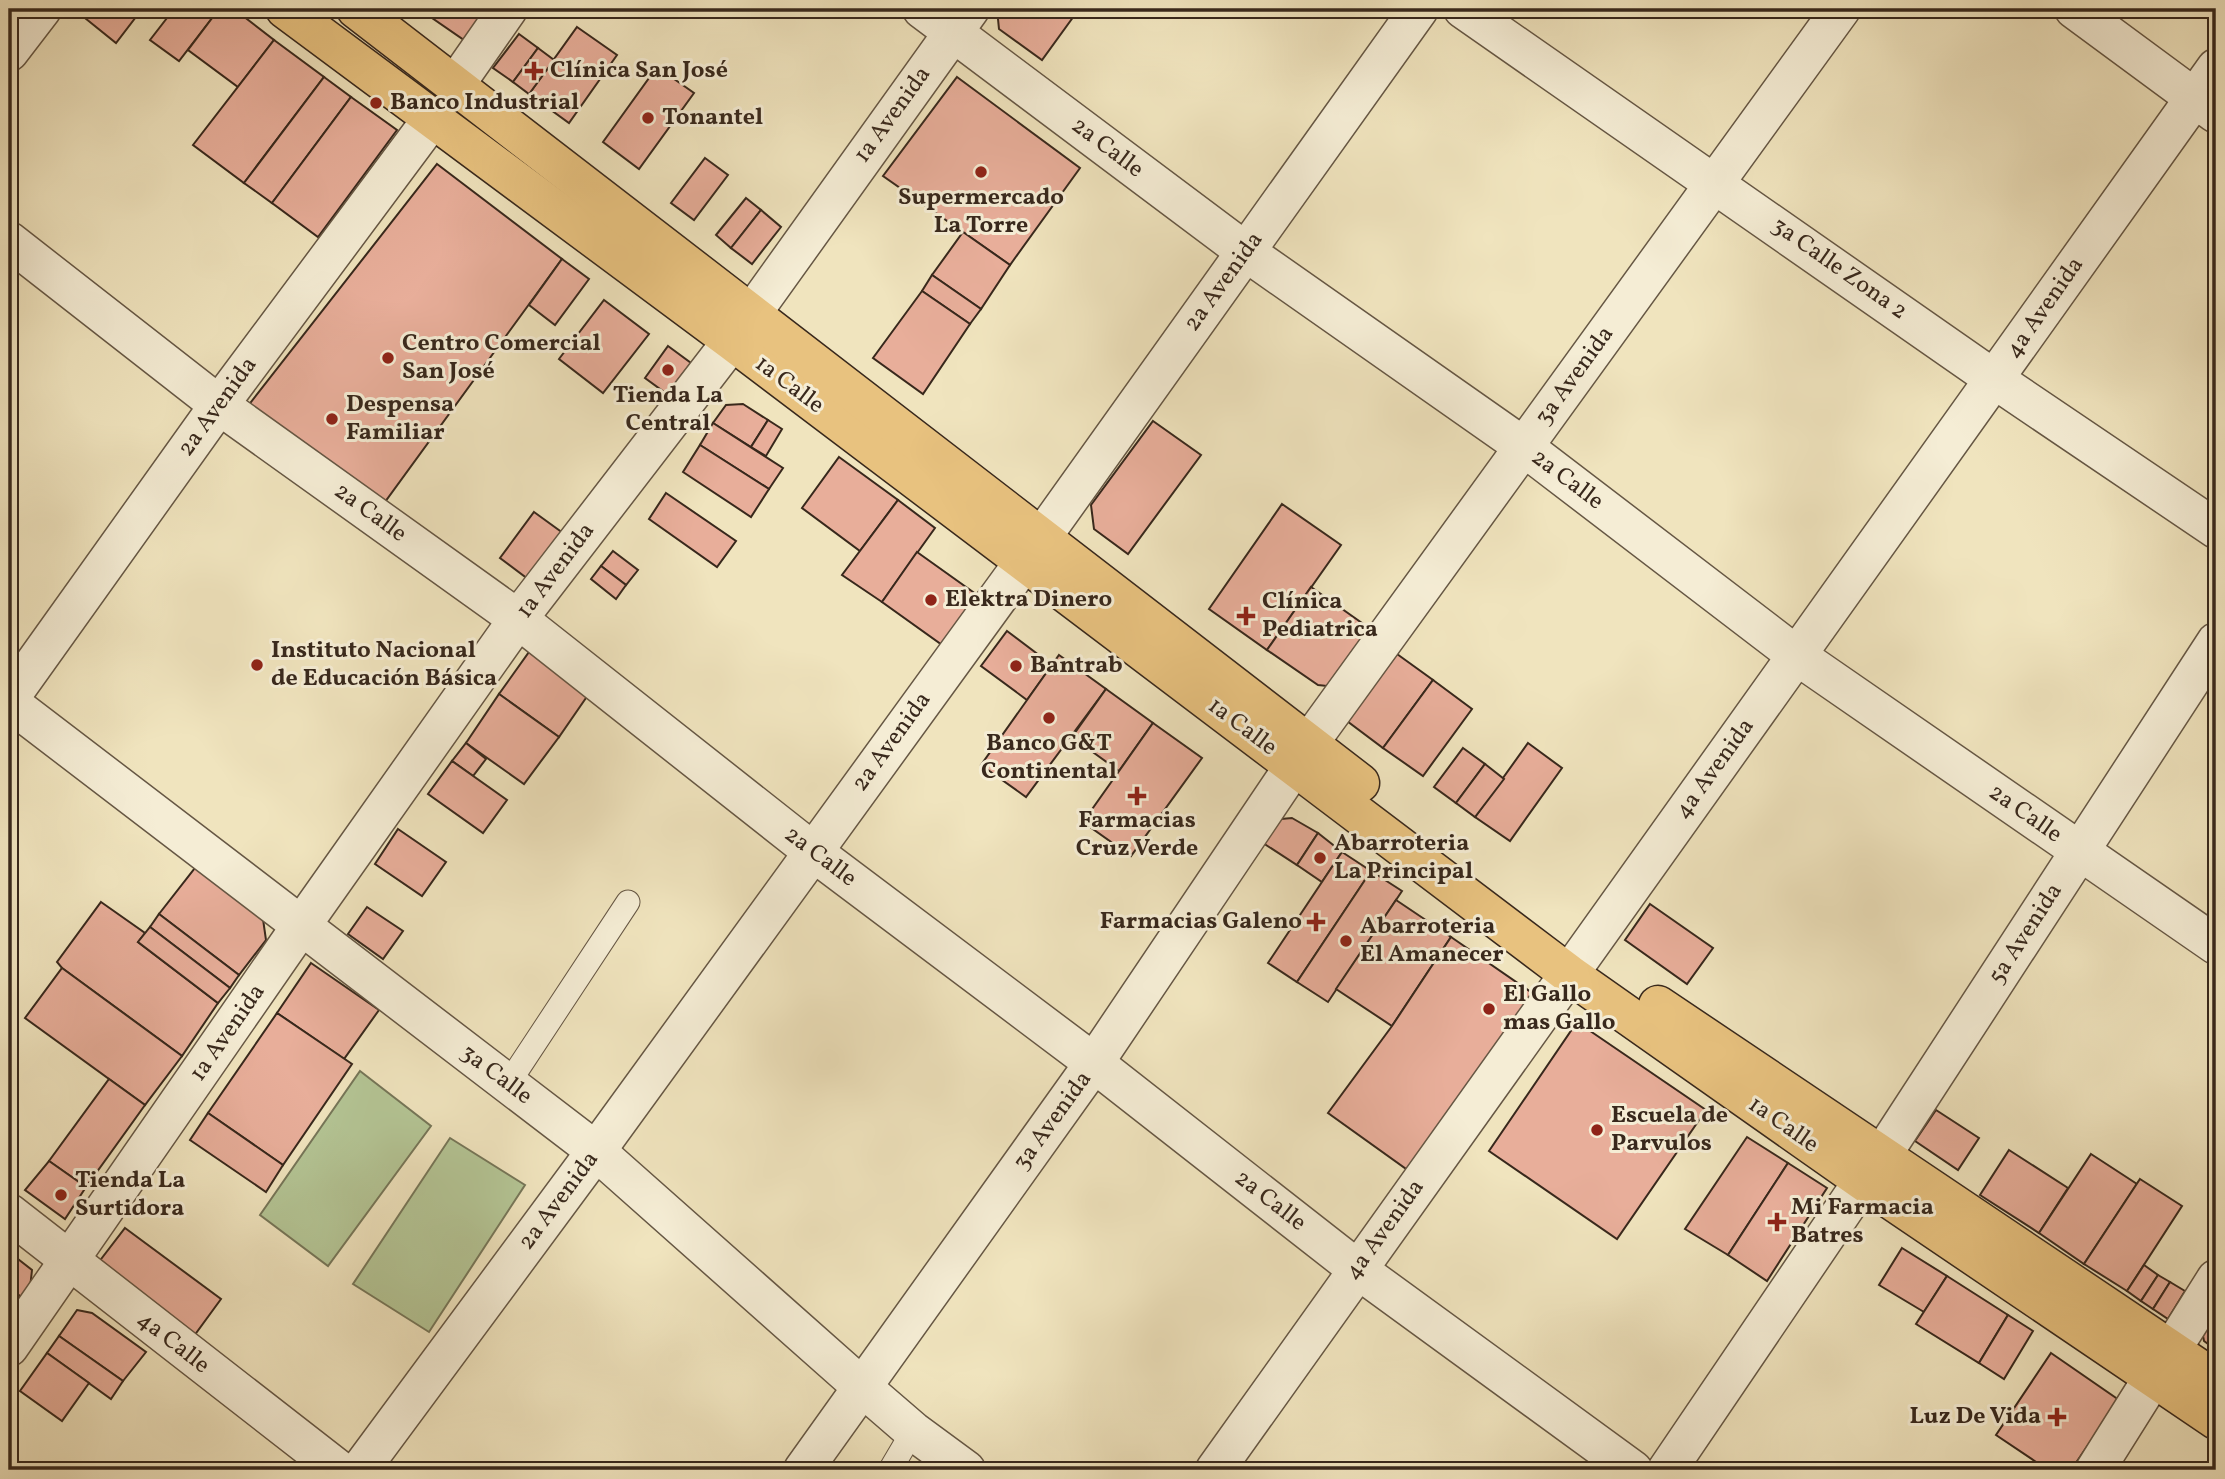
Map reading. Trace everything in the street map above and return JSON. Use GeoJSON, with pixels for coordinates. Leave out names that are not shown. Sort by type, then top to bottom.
{"type":"FeatureCollection","features":[{"type":"Feature","properties":{"kind":"main road","name":"1a Calle"},"geometry":{"type":"LineString","coordinates":[[285,9],[432,119],[741,327]]}},
{"type":"Feature","properties":{"kind":"main road","name":"1a Calle"},"geometry":{"type":"LineString","coordinates":[[356,9],[455,85],[741,327],[1576,964],[2163,1363],[2216,1420]]}},
{"type":"Feature","properties":{"kind":"main road","name":"1a Calle"},"geometry":{"type":"LineString","coordinates":[[2163,1363],[2216,1380]]}},
{"type":"Feature","properties":{"kind":"street"},"geometry":{"type":"LineString","coordinates":[[9,52],[43,9]]}},
{"type":"Feature","properties":{"kind":"street"},"geometry":{"type":"LineString","coordinates":[[455,85],[508,9]]}},
{"type":"Feature","properties":{"kind":"street","name":"2a Calle"},"geometry":{"type":"LineString","coordinates":[[922,9],[961,21],[1245,251],[1524,447],[1796,655],[2216,946]]}},
{"type":"Feature","properties":{"kind":"street","name":"2a Avenida"},"geometry":{"type":"LineString","coordinates":[[359,1470],[596,1151],[1032,550],[1419,9]]}},
{"type":"Feature","properties":{"kind":"street","name":"3a Calle Zona 2"},"geometry":{"type":"LineString","coordinates":[[1463,9],[1994,379],[2216,529]]}},
{"type":"Feature","properties":{"kind":"street","name":"3a Avenida"},"geometry":{"type":"LineString","coordinates":[[803,1470],[1094,1063],[1302,755],[1841,9]]}},
{"type":"Feature","properties":{"kind":"street"},"geometry":{"type":"LineString","coordinates":[[2074,9],[2205,106]]}},
{"type":"Feature","properties":{"kind":"street","name":"1a Avenida"},"geometry":{"type":"LineString","coordinates":[[9,1348],[301,926],[518,619],[741,327],[961,21]]}},
{"type":"Feature","properties":{"kind":"street","name":"4a Avenida"},"geometry":{"type":"LineString","coordinates":[[1214,1470],[1994,379],[2205,106],[2216,68]]}},
{"type":"Feature","properties":{"kind":"street","name":"2a Avenida"},"geometry":{"type":"LineString","coordinates":[[9,700],[219,405],[432,119]]}},
{"type":"Feature","properties":{"kind":"street","name":"2a Calle"},"geometry":{"type":"LineString","coordinates":[[9,241],[219,405],[518,619],[812,851],[1094,1063],[1357,1269],[1633,1470]]}},
{"type":"Feature","properties":{"kind":"street","name":"5a Avenida"},"geometry":{"type":"LineString","coordinates":[[1667,1470],[1873,1168],[2216,642]]}},
{"type":"Feature","properties":{"kind":"street","name":"3a Calle"},"geometry":{"type":"LineString","coordinates":[[9,700],[596,1151],[913,1431],[966,1470]]}},
{"type":"Feature","properties":{"kind":"street","name":"4a Calle"},"geometry":{"type":"LineString","coordinates":[[9,1213],[69,1263],[339,1470]]}},
{"type":"Feature","properties":{"kind":"street"},"geometry":{"type":"LineString","coordinates":[[2095,1470],[2216,1279]]}},
{"type":"Feature","properties":{"kind":"lane"},"geometry":{"type":"LineString","coordinates":[[508,1084],[628,902]]}},
{"type":"Feature","properties":{"kind":"lane"},"geometry":{"type":"LineString","coordinates":[[890,1470],[913,1431]]}},
{"type":"Feature","properties":{"kind":"green space"},"geometry":{"type":"Polygon","coordinates":[[[360,1071],[431,1126],[328,1266],[260,1215],[360,1071]]]}},
{"type":"Feature","properties":{"kind":"green space"},"geometry":{"type":"Polygon","coordinates":[[[450,1138],[525,1185],[429,1332],[353,1284],[450,1138]]]}},
{"type":"Feature","properties":{"kind":"building"},"geometry":{"type":"Polygon","coordinates":[[[142,9],[116,43],[75,10],[142,9]]]}},
{"type":"Feature","properties":{"kind":"building"},"geometry":{"type":"Polygon","coordinates":[[[174,9],[219,9],[179,61],[150,40],[174,9]]]}},
{"type":"Feature","properties":{"kind":"building"},"geometry":{"type":"Polygon","coordinates":[[[219,9],[234,9],[274,40],[238,87],[188,50],[219,9]]]}},
{"type":"Feature","properties":{"kind":"building"},"geometry":{"type":"Polygon","coordinates":[[[419,9],[485,9],[464,40],[419,9]]]}},
{"type":"Feature","properties":{"kind":"building"},"geometry":{"type":"Polygon","coordinates":[[[997,9],[1079,9],[1042,60],[999,29],[997,9]]]}},
{"type":"Feature","properties":{"kind":"building"},"geometry":{"type":"Polygon","coordinates":[[[577,27],[617,55],[569,123],[529,94],[577,27]]]}},
{"type":"Feature","properties":{"kind":"building"},"geometry":{"type":"Polygon","coordinates":[[[519,34],[538,48],[513,82],[493,68],[519,34]]]}},
{"type":"Feature","properties":{"kind":"building"},"geometry":{"type":"Polygon","coordinates":[[[274,40],[324,77],[244,183],[193,145],[274,40]]]}},
{"type":"Feature","properties":{"kind":"building","name":"Clínica San José"},"geometry":{"type":"Polygon","coordinates":[[[538,48],[554,60],[529,94],[513,82],[538,48]]]}},
{"type":"Feature","properties":{"kind":"building","name":"Tonantel"},"geometry":{"type":"Polygon","coordinates":[[[657,67],[694,93],[639,169],[603,142],[657,67]]]}},
{"type":"Feature","properties":{"kind":"building"},"geometry":{"type":"Polygon","coordinates":[[[324,77],[351,97],[272,203],[244,183],[324,77]]]}},
{"type":"Feature","properties":{"kind":"building","name":"Supermercado La Torre"},"geometry":{"type":"Polygon","coordinates":[[[957,77],[1080,168],[1010,265],[883,176],[957,77]]]}},
{"type":"Feature","properties":{"kind":"building"},"geometry":{"type":"Polygon","coordinates":[[[351,97],[397,130],[318,237],[272,203],[351,97]]]}},
{"type":"Feature","properties":{"kind":"building"},"geometry":{"type":"Polygon","coordinates":[[[705,158],[728,175],[694,220],[671,203],[705,158]]]}},
{"type":"Feature","properties":{"kind":"building","name":"Centro Comercial San José"},"geometry":{"type":"Polygon","coordinates":[[[437,164],[562,259],[382,506],[244,411],[437,164]]]}},
{"type":"Feature","properties":{"kind":"building"},"geometry":{"type":"Polygon","coordinates":[[[746,198],[761,210],[731,248],[716,235],[746,198]]]}},
{"type":"Feature","properties":{"kind":"building"},"geometry":{"type":"Polygon","coordinates":[[[761,210],[781,227],[752,264],[731,248],[761,210]]]}},
{"type":"Feature","properties":{"kind":"building"},"geometry":{"type":"Polygon","coordinates":[[[963,232],[1010,265],[981,309],[932,275],[963,232]]]}},
{"type":"Feature","properties":{"kind":"building"},"geometry":{"type":"Polygon","coordinates":[[[562,259],[589,279],[555,325],[529,305],[562,259]]]}},
{"type":"Feature","properties":{"kind":"building"},"geometry":{"type":"Polygon","coordinates":[[[932,275],[981,309],[970,324],[922,291],[932,275]]]}},
{"type":"Feature","properties":{"kind":"building"},"geometry":{"type":"Polygon","coordinates":[[[922,291],[970,324],[923,394],[873,358],[922,291]]]}},
{"type":"Feature","properties":{"kind":"building"},"geometry":{"type":"Polygon","coordinates":[[[604,300],[649,334],[603,393],[559,359],[604,300]]]}},
{"type":"Feature","properties":{"kind":"building","name":"Tienda La Central"},"geometry":{"type":"Polygon","coordinates":[[[668,346],[691,363],[667,394],[645,378],[668,346]]]}},
{"type":"Feature","properties":{"kind":"building"},"geometry":{"type":"Polygon","coordinates":[[[743,404],[768,420],[751,447],[713,423],[726,405],[743,404]]]}},
{"type":"Feature","properties":{"kind":"building"},"geometry":{"type":"Polygon","coordinates":[[[768,420],[782,429],[766,456],[751,447],[768,420]]]}},
{"type":"Feature","properties":{"kind":"building"},"geometry":{"type":"Polygon","coordinates":[[[1153,421],[1201,455],[1128,554],[1094,529],[1091,505],[1153,421]]]}},
{"type":"Feature","properties":{"kind":"building"},"geometry":{"type":"Polygon","coordinates":[[[713,423],[783,468],[769,489],[700,445],[713,423]]]}},
{"type":"Feature","properties":{"kind":"building"},"geometry":{"type":"Polygon","coordinates":[[[700,445],[769,489],[751,517],[683,472],[700,445]]]}},
{"type":"Feature","properties":{"kind":"building"},"geometry":{"type":"Polygon","coordinates":[[[839,457],[898,500],[860,551],[802,508],[839,457]]]}},
{"type":"Feature","properties":{"kind":"building"},"geometry":{"type":"Polygon","coordinates":[[[666,493],[736,541],[717,567],[649,519],[666,493]]]}},
{"type":"Feature","properties":{"kind":"building"},"geometry":{"type":"Polygon","coordinates":[[[898,500],[935,528],[882,602],[842,575],[898,500]]]}},
{"type":"Feature","properties":{"kind":"building"},"geometry":{"type":"Polygon","coordinates":[[[1282,504],[1341,545],[1267,650],[1209,609],[1282,504]]]}},
{"type":"Feature","properties":{"kind":"building"},"geometry":{"type":"Polygon","coordinates":[[[534,512],[567,536],[532,582],[500,558],[534,512]]]}},
{"type":"Feature","properties":{"kind":"building"},"geometry":{"type":"Polygon","coordinates":[[[613,551],[638,570],[626,585],[601,566],[613,551]]]}},
{"type":"Feature","properties":{"kind":"building","name":"Elektra Dinero"},"geometry":{"type":"Polygon","coordinates":[[[917,552],[980,597],[945,647],[882,602],[917,552]]]}},
{"type":"Feature","properties":{"kind":"building"},"geometry":{"type":"Polygon","coordinates":[[[601,566],[626,585],[616,599],[591,579],[601,566]]]}},
{"type":"Feature","properties":{"kind":"building"},"geometry":{"type":"Polygon","coordinates":[[[1311,587],[1369,628],[1327,686],[1318,685],[1267,650],[1311,587]]]}},
{"type":"Feature","properties":{"kind":"building","name":"Bantrab"},"geometry":{"type":"Polygon","coordinates":[[[1007,631],[1052,665],[1027,700],[981,666],[1007,631]]]}},
{"type":"Feature","properties":{"kind":"building"},"geometry":{"type":"Polygon","coordinates":[[[529,652],[588,695],[559,737],[499,694],[529,652]]]}},
{"type":"Feature","properties":{"kind":"building"},"geometry":{"type":"Polygon","coordinates":[[[1397,654],[1433,680],[1383,748],[1347,721],[1397,654]]]}},
{"type":"Feature","properties":{"kind":"building","name":"Banco G&T Continental"},"geometry":{"type":"Polygon","coordinates":[[[1059,655],[1106,689],[1026,797],[981,765],[1059,655]]]}},
{"type":"Feature","properties":{"kind":"building"},"geometry":{"type":"Polygon","coordinates":[[[1433,680],[1472,709],[1423,776],[1383,748],[1433,680]]]}},
{"type":"Feature","properties":{"kind":"building"},"geometry":{"type":"Polygon","coordinates":[[[1106,689],[1153,723],[1119,771],[1072,737],[1106,689]]]}},
{"type":"Feature","properties":{"kind":"building"},"geometry":{"type":"Polygon","coordinates":[[[499,694],[559,737],[524,784],[466,743],[499,694]]]}},
{"type":"Feature","properties":{"kind":"building","name":"Farmacias Cruz Verde"},"geometry":{"type":"Polygon","coordinates":[[[1153,723],[1202,758],[1131,856],[1083,822],[1153,723]]]}},
{"type":"Feature","properties":{"kind":"building"},"geometry":{"type":"Polygon","coordinates":[[[466,743],[486,759],[473,776],[452,761],[466,743]]]}},
{"type":"Feature","properties":{"kind":"building"},"geometry":{"type":"Polygon","coordinates":[[[1528,743],[1562,768],[1510,841],[1475,817],[1528,743]]]}},
{"type":"Feature","properties":{"kind":"building"},"geometry":{"type":"Polygon","coordinates":[[[1463,748],[1485,764],[1456,803],[1434,787],[1463,748]]]}},
{"type":"Feature","properties":{"kind":"building"},"geometry":{"type":"Polygon","coordinates":[[[452,761],[507,800],[483,833],[428,794],[452,761]]]}},
{"type":"Feature","properties":{"kind":"building"},"geometry":{"type":"Polygon","coordinates":[[[1485,764],[1504,779],[1475,817],[1456,803],[1485,764]]]}},
{"type":"Feature","properties":{"kind":"building"},"geometry":{"type":"Polygon","coordinates":[[[1292,818],[1318,833],[1297,865],[1263,843],[1281,819],[1292,818]]]}},
{"type":"Feature","properties":{"kind":"building"},"geometry":{"type":"Polygon","coordinates":[[[398,829],[446,862],[422,896],[375,864],[398,829]]]}},
{"type":"Feature","properties":{"kind":"building","name":"Abarroteria La Principal"},"geometry":{"type":"Polygon","coordinates":[[[1318,833],[1342,852],[1322,882],[1297,865],[1318,833]]]}},
{"type":"Feature","properties":{"kind":"building","name":"Farmacias Galeno"},"geometry":{"type":"Polygon","coordinates":[[[1342,852],[1371,871],[1297,982],[1268,963],[1342,852]]]}},
{"type":"Feature","properties":{"kind":"building"},"geometry":{"type":"Polygon","coordinates":[[[195,868],[263,919],[266,940],[239,975],[159,914],[195,868]]]}},
{"type":"Feature","properties":{"kind":"building","name":"Abarroteria El Amanecer"},"geometry":{"type":"Polygon","coordinates":[[[1371,871],[1402,891],[1328,1002],[1297,982],[1371,871]]]}},
{"type":"Feature","properties":{"kind":"building"},"geometry":{"type":"Polygon","coordinates":[[[1396,900],[1451,937],[1392,1026],[1336,989],[1396,900]]]}},
{"type":"Feature","properties":{"kind":"building"},"geometry":{"type":"Polygon","coordinates":[[[101,902],[145,933],[138,942],[218,1003],[182,1056],[57,962],[101,902]]]}},
{"type":"Feature","properties":{"kind":"building"},"geometry":{"type":"Polygon","coordinates":[[[1650,904],[1713,948],[1687,984],[1625,940],[1650,904]]]}},
{"type":"Feature","properties":{"kind":"building"},"geometry":{"type":"Polygon","coordinates":[[[367,907],[403,931],[383,959],[348,934],[367,907]]]}},
{"type":"Feature","properties":{"kind":"building"},"geometry":{"type":"Polygon","coordinates":[[[159,914],[239,975],[230,988],[150,927],[159,914]]]}},
{"type":"Feature","properties":{"kind":"building"},"geometry":{"type":"Polygon","coordinates":[[[150,927],[230,988],[218,1003],[138,942],[150,927]]]}},
{"type":"Feature","properties":{"kind":"building"},"geometry":{"type":"Polygon","coordinates":[[[1451,937],[1541,999],[1416,1176],[1328,1113],[1392,1026],[1451,937]]]}},
{"type":"Feature","properties":{"kind":"building"},"geometry":{"type":"Polygon","coordinates":[[[311,963],[379,1010],[344,1059],[277,1013],[311,963]]]}},
{"type":"Feature","properties":{"kind":"building"},"geometry":{"type":"Polygon","coordinates":[[[62,968],[182,1056],[145,1105],[25,1018],[62,968]]]}},
{"type":"Feature","properties":{"kind":"building"},"geometry":{"type":"Polygon","coordinates":[[[277,1013],[352,1064],[283,1165],[208,1113],[277,1013]]]}},
{"type":"Feature","properties":{"kind":"building","name":"Escuela de Parvulos"},"geometry":{"type":"Polygon","coordinates":[[[1577,1022],[1706,1110],[1617,1239],[1489,1151],[1577,1022]]]}},
{"type":"Feature","properties":{"kind":"building"},"geometry":{"type":"Polygon","coordinates":[[[109,1079],[145,1105],[86,1187],[49,1161],[109,1079]]]}},
{"type":"Feature","properties":{"kind":"building"},"geometry":{"type":"Polygon","coordinates":[[[1936,1110],[1979,1138],[1958,1170],[1915,1141],[1936,1110]]]}},
{"type":"Feature","properties":{"kind":"building"},"geometry":{"type":"Polygon","coordinates":[[[208,1113],[283,1165],[266,1192],[190,1140],[208,1113]]]}},
{"type":"Feature","properties":{"kind":"building"},"geometry":{"type":"Polygon","coordinates":[[[1747,1137],[1788,1163],[1728,1255],[1685,1229],[1747,1137]]]}},
{"type":"Feature","properties":{"kind":"building"},"geometry":{"type":"Polygon","coordinates":[[[2009,1150],[2068,1188],[2039,1233],[1980,1195],[2009,1150]]]}},
{"type":"Feature","properties":{"kind":"building"},"geometry":{"type":"Polygon","coordinates":[[[2091,1154],[2137,1184],[2084,1264],[2039,1233],[2091,1154]]]}},
{"type":"Feature","properties":{"kind":"building"},"geometry":{"type":"Polygon","coordinates":[[[49,1161],[86,1187],[65,1219],[25,1190],[49,1161]]]}},
{"type":"Feature","properties":{"kind":"building","name":"Mi Farmacia Batres"},"geometry":{"type":"Polygon","coordinates":[[[1788,1163],[1827,1188],[1767,1281],[1728,1255],[1788,1163]]]}},
{"type":"Feature","properties":{"kind":"building"},"geometry":{"type":"Polygon","coordinates":[[[2140,1179],[2182,1206],[2127,1291],[2084,1264],[2140,1179]]]}},
{"type":"Feature","properties":{"kind":"building"},"geometry":{"type":"Polygon","coordinates":[[[125,1228],[221,1299],[191,1340],[95,1267],[125,1228]]]}},
{"type":"Feature","properties":{"kind":"building"},"geometry":{"type":"Polygon","coordinates":[[[1902,1248],[1947,1276],[1924,1312],[1879,1285],[1902,1248]]]}},
{"type":"Feature","properties":{"kind":"building"},"geometry":{"type":"Polygon","coordinates":[[[9,1252],[32,1270],[30,1288],[22,1298],[9,1287],[9,1252]]]}},
{"type":"Feature","properties":{"kind":"building"},"geometry":{"type":"Polygon","coordinates":[[[2144,1265],[2158,1275],[2141,1301],[2127,1291],[2144,1265]]]}},
{"type":"Feature","properties":{"kind":"building"},"geometry":{"type":"Polygon","coordinates":[[[2158,1275],[2170,1282],[2153,1309],[2141,1301],[2158,1275]]]}},
{"type":"Feature","properties":{"kind":"building"},"geometry":{"type":"Polygon","coordinates":[[[1947,1276],[2008,1315],[1979,1363],[1916,1324],[1947,1276]]]}},
{"type":"Feature","properties":{"kind":"building"},"geometry":{"type":"Polygon","coordinates":[[[2170,1282],[2185,1291],[2168,1319],[2153,1309],[2170,1282]]]}},
{"type":"Feature","properties":{"kind":"building"},"geometry":{"type":"Polygon","coordinates":[[[9,1287],[22,1298],[10,1314],[9,1314],[9,1287]]]}},
{"type":"Feature","properties":{"kind":"building"},"geometry":{"type":"Polygon","coordinates":[[[2216,1309],[2216,1350],[2204,1341],[2202,1331],[2216,1309]]]}},
{"type":"Feature","properties":{"kind":"building"},"geometry":{"type":"Polygon","coordinates":[[[77,1310],[92,1313],[146,1352],[123,1381],[59,1336],[77,1310]]]}},
{"type":"Feature","properties":{"kind":"building"},"geometry":{"type":"Polygon","coordinates":[[[2008,1315],[2033,1331],[2004,1379],[1979,1363],[2008,1315]]]}},
{"type":"Feature","properties":{"kind":"building"},"geometry":{"type":"Polygon","coordinates":[[[59,1336],[123,1381],[111,1399],[47,1353],[59,1336]]]}},
{"type":"Feature","properties":{"kind":"building"},"geometry":{"type":"Polygon","coordinates":[[[47,1353],[89,1383],[62,1421],[20,1391],[47,1353]]]}},
{"type":"Feature","properties":{"kind":"building","name":"Luz De Vida"},"geometry":{"type":"Polygon","coordinates":[[[2051,1353],[2119,1400],[2071,1470],[2048,1470],[1996,1435],[2051,1353]]]}},
{"type":"Feature","properties":{"kind":"building"},"geometry":{"type":"Polygon","coordinates":[[[9,1456],[25,1468],[9,1470],[9,1456]]]}},
{"type":"Feature","properties":{"kind":"place","name":"Clínica San José"},"geometry":{"type":"Point","coordinates":[534,71]}},
{"type":"Feature","properties":{"kind":"place","name":"Banco Industrial"},"geometry":{"type":"Point","coordinates":[376,103]}},
{"type":"Feature","properties":{"kind":"place","name":"Tonantel"},"geometry":{"type":"Point","coordinates":[648,118]}},
{"type":"Feature","properties":{"kind":"place","name":"Supermercado La Torre"},"geometry":{"type":"Point","coordinates":[981,172]}},
{"type":"Feature","properties":{"kind":"place","name":"Centro Comercial San José"},"geometry":{"type":"Point","coordinates":[388,358]}},
{"type":"Feature","properties":{"kind":"place","name":"Tienda La Central"},"geometry":{"type":"Point","coordinates":[668,370]}},
{"type":"Feature","properties":{"kind":"place","name":"Despensa Familiar"},"geometry":{"type":"Point","coordinates":[332,419]}},
{"type":"Feature","properties":{"kind":"place","name":"Elektra Dinero"},"geometry":{"type":"Point","coordinates":[931,600]}},
{"type":"Feature","properties":{"kind":"place","name":"Clínica Pediatrica"},"geometry":{"type":"Point","coordinates":[1246,616]}},
{"type":"Feature","properties":{"kind":"place","name":"Instituto Nacional de Educación Básica"},"geometry":{"type":"Point","coordinates":[257,665]}},
{"type":"Feature","properties":{"kind":"place","name":"Bantrab"},"geometry":{"type":"Point","coordinates":[1016,666]}},
{"type":"Feature","properties":{"kind":"place","name":"Banco G&T Continental"},"geometry":{"type":"Point","coordinates":[1049,718]}},
{"type":"Feature","properties":{"kind":"place","name":"Farmacias Cruz Verde"},"geometry":{"type":"Point","coordinates":[1137,796]}},
{"type":"Feature","properties":{"kind":"place","name":"Abarroteria La Principal"},"geometry":{"type":"Point","coordinates":[1320,858]}},
{"type":"Feature","properties":{"kind":"place","name":"Farmacias Galeno"},"geometry":{"type":"Point","coordinates":[1316,922]}},
{"type":"Feature","properties":{"kind":"place","name":"Abarroteria El Amanecer"},"geometry":{"type":"Point","coordinates":[1346,941]}},
{"type":"Feature","properties":{"kind":"place","name":"El Gallo mas Gallo"},"geometry":{"type":"Point","coordinates":[1489,1009]}},
{"type":"Feature","properties":{"kind":"place","name":"Escuela de Parvulos"},"geometry":{"type":"Point","coordinates":[1597,1130]}},
{"type":"Feature","properties":{"kind":"place","name":"Tienda La Surtidora"},"geometry":{"type":"Point","coordinates":[61,1195]}},
{"type":"Feature","properties":{"kind":"place","name":"Mi Farmacia Batres"},"geometry":{"type":"Point","coordinates":[1777,1222]}},
{"type":"Feature","properties":{"kind":"place","name":"Luz De Vida"},"geometry":{"type":"Point","coordinates":[2057,1417]}}]}
